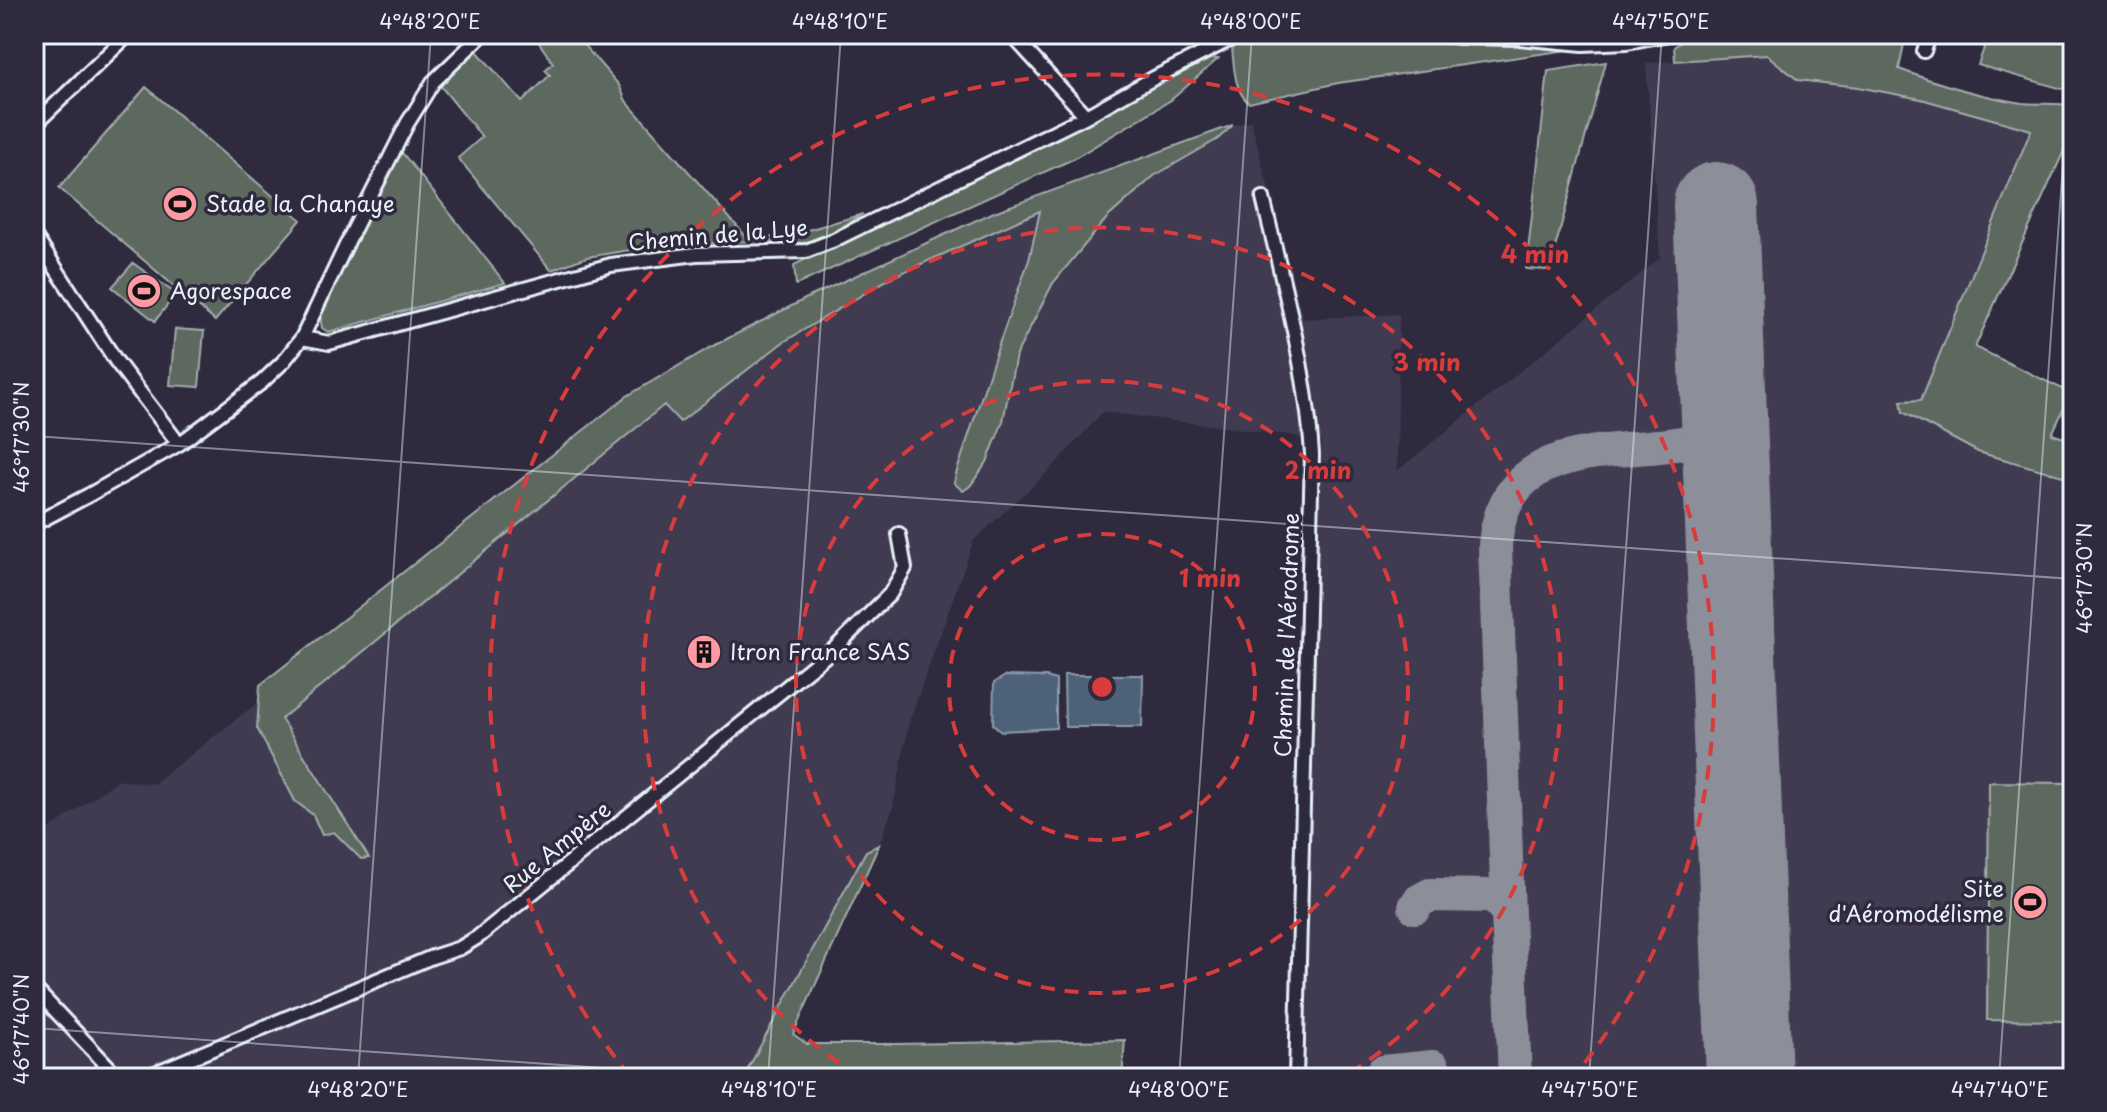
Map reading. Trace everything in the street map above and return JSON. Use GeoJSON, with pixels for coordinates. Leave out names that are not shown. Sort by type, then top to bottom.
{"type":"FeatureCollection","features":[{"type":"Feature","properties":{"kind":"street"},"geometry":{"type":"LineString","coordinates":[[34,125],[129,34]]}},
{"type":"Feature","properties":{"kind":"street"},"geometry":{"type":"LineString","coordinates":[[34,524],[179,444],[262,382],[283,362],[302,338],[407,124],[433,82],[483,34]]}},
{"type":"Feature","properties":{"kind":"street"},"geometry":{"type":"LineString","coordinates":[[1011,34],[1086,116]]}},
{"type":"Feature","properties":{"kind":"street","name":"Chemin de la Lye"},"geometry":{"type":"LineString","coordinates":[[302,338],[329,343],[611,265],[696,254],[806,251],[1086,116],[1241,34]]}},
{"type":"Feature","properties":{"kind":"street"},"geometry":{"type":"LineString","coordinates":[[1436,34],[1583,44],[1627,42],[1669,34]]}},
{"type":"Feature","properties":{"kind":"street"},"geometry":{"type":"LineString","coordinates":[[1924,51],[1930,34]]}},
{"type":"Feature","properties":{"kind":"street","name":"Chemin de l'Aérodrome"},"geometry":{"type":"LineString","coordinates":[[1263,198],[1294,331],[1312,454],[1296,1078]]}},
{"type":"Feature","properties":{"kind":"street"},"geometry":{"type":"LineString","coordinates":[[34,235],[116,361],[179,444]]}},
{"type":"Feature","properties":{"kind":"street","name":"Rue Ampère"},"geometry":{"type":"LineString","coordinates":[[143,1078],[460,948],[478,937],[835,648],[890,594],[905,568],[899,534]]}},
{"type":"Feature","properties":{"kind":"street"},"geometry":{"type":"LineString","coordinates":[[34,988],[119,1078]]}},
{"type":"Feature","properties":{"kind":"shaded area"},"geometry":{"type":"Polygon","coordinates":[[[533,34],[574,34],[619,85],[626,101],[750,241],[642,248],[587,257],[551,270],[458,158],[482,137],[439,84],[476,50],[522,102],[550,75],[545,70],[553,63],[533,34]]]}},
{"type":"Feature","properties":{"kind":"shaded area"},"geometry":{"type":"Polygon","coordinates":[[[1256,34],[1399,34],[1441,41],[1519,43],[1568,50],[1338,83],[1249,103],[1240,92],[1232,48],[1256,34]]]}},
{"type":"Feature","properties":{"kind":"shaded area"},"geometry":{"type":"Polygon","coordinates":[[[1692,34],[1906,34],[1899,69],[1990,97],[2022,103],[2073,106],[2073,131],[1975,347],[2071,393],[2052,434],[2073,441],[2073,479],[1978,452],[1903,412],[1901,401],[1921,400],[2031,130],[1921,99],[1798,80],[1767,55],[1675,61],[1674,47],[1692,34]]]}},
{"type":"Feature","properties":{"kind":"shaded area"},"geometry":{"type":"Polygon","coordinates":[[[1989,34],[2073,34],[2073,92],[1978,65],[1989,34]]]}},
{"type":"Feature","properties":{"kind":"shaded area"},"geometry":{"type":"Polygon","coordinates":[[[1767,55],[1798,80],[1921,99],[2031,130],[1921,401],[1902,401],[1978,452],[2073,479],[2073,1078],[1302,1078],[1322,441],[1103,412],[1050,470],[974,540],[909,722],[893,808],[879,845],[866,852],[743,1078],[34,1078],[34,840],[118,780],[153,784],[257,703],[281,719],[664,405],[680,422],[782,343],[893,277],[1040,210],[970,486],[987,462],[1003,421],[1016,355],[1053,283],[1107,218],[1154,176],[1218,139],[1233,125],[1251,121],[1303,319],[1399,314],[1397,471],[1660,258],[1646,63],[1767,55]]]}},
{"type":"Feature","properties":{"kind":"shaded area"},"geometry":{"type":"Polygon","coordinates":[[[1212,58],[1218,59],[1171,100],[1073,159],[796,285],[794,265],[1212,58]]]}},
{"type":"Feature","properties":{"kind":"shaded area"},"geometry":{"type":"Polygon","coordinates":[[[1606,62],[1549,270],[1526,269],[1548,71],[1606,62]]]}},
{"type":"Feature","properties":{"kind":"shaded area","name":"Stade la Chanaye"},"geometry":{"type":"Polygon","coordinates":[[[146,87],[301,220],[215,321],[59,188],[146,87]]]}},
{"type":"Feature","properties":{"kind":"shaded area"},"geometry":{"type":"Polygon","coordinates":[[[1233,125],[1218,139],[1154,176],[1107,218],[1053,283],[1016,355],[1003,421],[987,462],[970,486],[963,491],[954,483],[956,474],[1029,260],[1040,211],[892,277],[782,343],[680,422],[664,405],[281,719],[369,858],[361,859],[334,832],[322,835],[313,815],[295,801],[257,728],[260,685],[627,396],[711,347],[807,298],[994,212],[1233,125]]]}},
{"type":"Feature","properties":{"kind":"shaded area"},"geometry":{"type":"Polygon","coordinates":[[[400,150],[505,283],[328,332],[322,328],[320,316],[400,150]]]}},
{"type":"Feature","properties":{"kind":"shaded area"},"geometry":{"type":"Polygon","coordinates":[[[863,214],[833,232],[804,243],[750,241],[801,232],[863,214]]]}},
{"type":"Feature","properties":{"kind":"shaded area","name":"Agorespace"},"geometry":{"type":"Polygon","coordinates":[[[133,263],[176,294],[155,321],[112,287],[133,263]]]}},
{"type":"Feature","properties":{"kind":"shaded area"},"geometry":{"type":"Polygon","coordinates":[[[175,329],[204,331],[199,387],[170,385],[175,329]]]}},
{"type":"Feature","properties":{"kind":"shaded area","name":"Site d'Aéromodélisme"},"geometry":{"type":"Polygon","coordinates":[[[1989,782],[2073,783],[2073,1021],[1987,1020],[1989,782]]]}},
{"type":"Feature","properties":{"kind":"shaded area"},"geometry":{"type":"Polygon","coordinates":[[[879,845],[793,1034],[807,1044],[1125,1040],[1122,1078],[743,1078],[866,851],[879,845]]]}},
{"type":"Feature","properties":{"kind":"water"},"geometry":{"type":"Polygon","coordinates":[[[1064,675],[1143,675],[1142,727],[1065,727],[1064,675]]]}},
{"type":"Feature","properties":{"kind":"water"},"geometry":{"type":"Polygon","coordinates":[[[1005,676],[1056,680],[1056,728],[1001,731],[993,724],[994,683],[1005,676]]]}},
{"type":"Feature","properties":{"kind":"taxiway"},"geometry":{"type":"LineString","coordinates":[[1508,914],[1495,545],[1502,513],[1515,489],[1534,472],[1556,461],[1582,454],[1694,441],[1714,430],[1724,415]]}},
{"type":"Feature","properties":{"kind":"taxiway"},"geometry":{"type":"LineString","coordinates":[[1686,443],[1710,450],[1726,468]]}},
{"type":"Feature","properties":{"kind":"taxiway"},"geometry":{"type":"LineString","coordinates":[[1415,907],[1430,895],[1490,896],[1500,902],[1508,914],[1515,1078]]}},
{"type":"Feature","properties":{"kind":"taxiway"},"geometry":{"type":"LineString","coordinates":[[1383,1072],[1433,1067]]}},
{"type":"Feature","properties":{"kind":"runway"},"geometry":{"type":"LineString","coordinates":[[1716,205],[1749,1078]]}},
{"type":"Feature","properties":{"kind":"place","name":"Stade la Chanaye"},"geometry":{"type":"Point","coordinates":[180,204]}},
{"type":"Feature","properties":{"kind":"place","name":"Agorespace"},"geometry":{"type":"Point","coordinates":[144,291]}},
{"type":"Feature","properties":{"kind":"place","name":"Itron France SAS"},"geometry":{"type":"Point","coordinates":[704,652]}},
{"type":"Feature","properties":{"kind":"place","name":"Site d'Aéromodélisme"},"geometry":{"type":"Point","coordinates":[2030,902]}}]}
